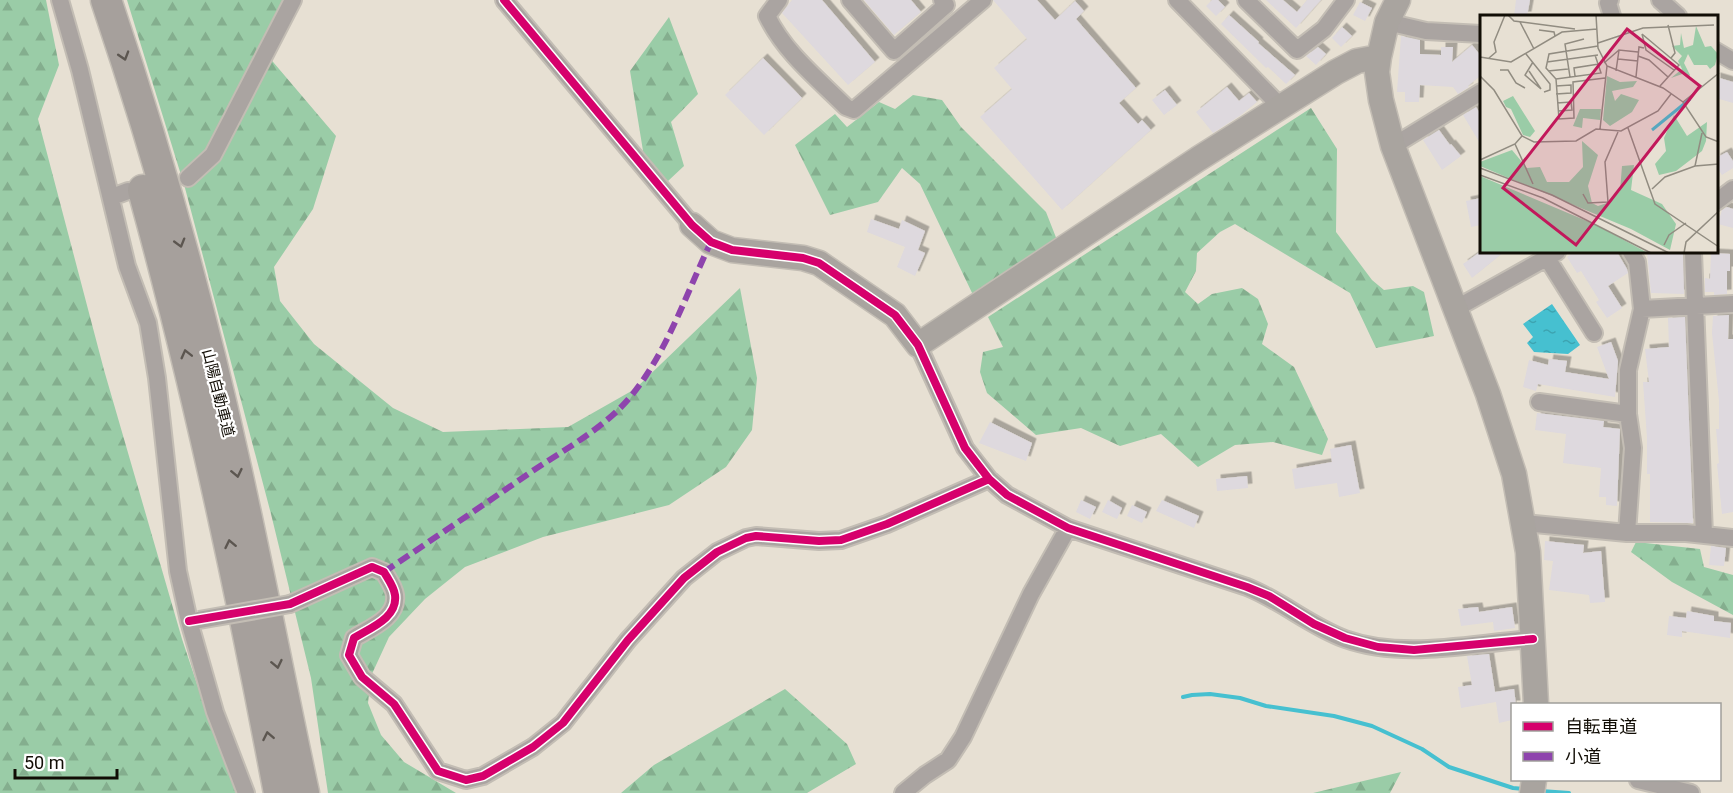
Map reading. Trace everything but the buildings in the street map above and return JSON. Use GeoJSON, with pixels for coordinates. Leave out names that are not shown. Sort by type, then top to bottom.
{"type":"FeatureCollection","features":[{"type":"Feature","properties":{"kind":"highway","name":"山陽自動車道"},"geometry":{"type":"LineString","coordinates":[[85,0],[130,141],[192,378],[247,622],[279,793]]}},
{"type":"Feature","properties":{"kind":"highway","name":"山陽自動車道"},"geometry":{"type":"LineString","coordinates":[[106,0],[158,168],[212,369],[234,459],[304,793]]}},
{"type":"Feature","properties":{"kind":"street"},"geometry":{"type":"LineString","coordinates":[[60,0],[112,197],[127,266],[148,324],[157,378],[178,571],[194,621],[215,712],[246,793]]}},
{"type":"Feature","properties":{"kind":"street"},"geometry":{"type":"LineString","coordinates":[[188,178],[213,155],[293,0]]}},
{"type":"Feature","properties":{"kind":"street"},"geometry":{"type":"LineString","coordinates":[[504,0],[692,225],[711,242],[732,250],[803,258],[819,263],[895,315],[918,345],[965,448],[989,479],[1007,495],[1068,528],[1247,586],[1345,639],[1378,647],[1414,650],[1533,639]]}},
{"type":"Feature","properties":{"kind":"street"},"geometry":{"type":"LineString","coordinates":[[779,0],[767,16],[775,32],[795,57],[846,107],[854,110],[984,0]]}},
{"type":"Feature","properties":{"kind":"street"},"geometry":{"type":"LineString","coordinates":[[850,0],[894,51],[946,5],[942,0]]}},
{"type":"Feature","properties":{"kind":"street"},"geometry":{"type":"LineString","coordinates":[[1177,0],[1281,107]]}},
{"type":"Feature","properties":{"kind":"street"},"geometry":{"type":"LineString","coordinates":[[1246,0],[1297,50],[1324,29],[1346,0]]}},
{"type":"Feature","properties":{"kind":"street"},"geometry":{"type":"LineString","coordinates":[[1398,0],[1387,22],[1379,57],[1377,72],[1381,100],[1393,146],[1488,394],[1514,474],[1524,523],[1536,703]]}},
{"type":"Feature","properties":{"kind":"street"},"geometry":{"type":"LineString","coordinates":[[1610,0],[1608,3],[1612,15]]}},
{"type":"Feature","properties":{"kind":"street"},"geometry":{"type":"LineString","coordinates":[[1660,0],[1677,15]]}},
{"type":"Feature","properties":{"kind":"street"},"geometry":{"type":"LineString","coordinates":[[1387,22],[1426,31],[1480,34]]}},
{"type":"Feature","properties":{"kind":"street"},"geometry":{"type":"LineString","coordinates":[[1718,52],[1733,61]]}},
{"type":"Feature","properties":{"kind":"street"},"geometry":{"type":"LineString","coordinates":[[918,345],[1281,107],[1357,60],[1379,57]]}},
{"type":"Feature","properties":{"kind":"street"},"geometry":{"type":"LineString","coordinates":[[1393,146],[1480,93]]}},
{"type":"Feature","properties":{"kind":"street"},"geometry":{"type":"LineString","coordinates":[[1718,200],[1733,189]]}},
{"type":"Feature","properties":{"kind":"street"},"geometry":{"type":"LineString","coordinates":[[112,197],[128,191]]}},
{"type":"Feature","properties":{"kind":"street"},"geometry":{"type":"LineString","coordinates":[[1627,533],[1633,448],[1628,414],[1628,370],[1642,309],[1637,262],[1632,254]]}},
{"type":"Feature","properties":{"kind":"street"},"geometry":{"type":"LineString","coordinates":[[1693,254],[1704,535]]}},
{"type":"Feature","properties":{"kind":"street"},"geometry":{"type":"LineString","coordinates":[[1455,309],[1552,255],[1593,333]]}},
{"type":"Feature","properties":{"kind":"street"},"geometry":{"type":"LineString","coordinates":[[1642,309],[1733,304]]}},
{"type":"Feature","properties":{"kind":"street"},"geometry":{"type":"LineString","coordinates":[[1539,402],[1628,414]]}},
{"type":"Feature","properties":{"kind":"street"},"geometry":{"type":"LineString","coordinates":[[194,621],[290,604],[372,567],[384,573],[395,593],[394,605],[388,616],[354,638],[349,655],[362,677],[394,704],[438,771],[466,780],[483,776],[533,747],[563,723],[628,640],[684,578],[717,552],[746,538],[756,536],[819,541],[841,540],[887,524],[989,479]]}},
{"type":"Feature","properties":{"kind":"street"},"geometry":{"type":"LineString","coordinates":[[1524,523],[1627,533],[1686,533],[1733,538]]}},
{"type":"Feature","properties":{"kind":"street"},"geometry":{"type":"LineString","coordinates":[[903,793],[948,760],[963,737],[1031,594],[1068,528]]}},
{"type":"Feature","properties":{"kind":"street"},"geometry":{"type":"LineString","coordinates":[[1642,781],[1691,793]]}},
{"type":"Feature","properties":{"kind":"green space"},"geometry":{"type":"Polygon","coordinates":[[[0,0],[46,0],[59,65],[38,119],[104,370],[182,639],[237,793],[0,793],[0,0]]]}},
{"type":"Feature","properties":{"kind":"green space"},"geometry":{"type":"Polygon","coordinates":[[[127,0],[286,0],[268,56],[336,136],[313,209],[274,267],[280,301],[314,344],[393,408],[443,432],[568,427],[635,389],[740,288],[757,378],[752,430],[726,467],[669,505],[543,537],[465,567],[425,599],[389,637],[371,676],[368,703],[381,735],[404,762],[456,793],[328,793],[311,678],[271,514],[185,188],[127,0]]]}},
{"type":"Feature","properties":{"kind":"green space"},"geometry":{"type":"Polygon","coordinates":[[[669,17],[698,94],[671,122],[684,166],[668,181],[644,157],[630,71],[669,17]]]}},
{"type":"Feature","properties":{"kind":"green space"},"geometry":{"type":"Polygon","coordinates":[[[913,95],[942,100],[961,127],[1046,212],[1057,240],[974,297],[920,184],[902,168],[878,202],[830,215],[795,145],[835,114],[847,127],[879,102],[895,109],[913,95]]]}},
{"type":"Feature","properties":{"kind":"green space"},"geometry":{"type":"Polygon","coordinates":[[[1311,108],[1337,149],[1336,232],[1372,280],[1384,290],[1413,286],[1424,292],[1434,336],[1376,348],[1350,293],[1235,224],[1220,232],[1197,253],[1196,271],[1185,292],[1198,304],[1212,294],[1242,288],[1258,299],[1268,324],[1262,344],[1294,367],[1328,439],[1322,455],[1273,442],[1235,445],[1198,467],[1161,434],[1120,446],[1081,428],[1036,435],[987,393],[980,372],[983,352],[1003,347],[988,317],[1311,108]]]}},
{"type":"Feature","properties":{"kind":"green space"},"geometry":{"type":"Polygon","coordinates":[[[1636,542],[1700,549],[1704,567],[1733,575],[1733,615],[1672,582],[1631,552],[1636,542]]]}},
{"type":"Feature","properties":{"kind":"green space"},"geometry":{"type":"Polygon","coordinates":[[[785,689],[847,744],[856,764],[807,793],[621,793],[654,765],[785,689]]]}},
{"type":"Feature","properties":{"kind":"green space"},"geometry":{"type":"Polygon","coordinates":[[[1401,772],[1390,793],[1313,793],[1401,772]]]}},
{"type":"Feature","properties":{"kind":"water"},"geometry":{"type":"Polygon","coordinates":[[[1552,304],[1580,345],[1568,354],[1534,352],[1527,343],[1533,337],[1523,324],[1552,304]]]}},
{"type":"Feature","properties":{"kind":"waterway"},"geometry":{"type":"LineString","coordinates":[[1183,697],[1210,694],[1240,698],[1266,706],[1334,716],[1372,726],[1422,749],[1449,767],[1513,788],[1524,789]]}},
{"type":"Feature","properties":{"kind":"waterway"},"geometry":{"type":"LineString","coordinates":[[1541,791],[1569,793]]}},
{"type":"Feature","properties":{"kind":"marked path"},"geometry":{"type":"LineString","coordinates":[[384,572],[584,437],[621,407],[645,378],[666,341],[711,242]]}},
{"type":"Feature","properties":{"kind":"cycle path"},"geometry":{"type":"LineString","coordinates":[[504,0],[692,225],[711,242],[732,250],[803,258],[819,263],[895,315],[918,345],[965,448],[989,479],[1007,495],[1068,528],[1269,596],[1314,624],[1345,638],[1378,647],[1414,650],[1533,639]]}},
{"type":"Feature","properties":{"kind":"cycle path"},"geometry":{"type":"LineString","coordinates":[[189,621],[290,604],[372,567],[384,572],[391,583],[395,603],[388,616],[354,638],[349,655],[362,677],[394,704],[438,771],[466,780],[483,776],[533,747],[563,723],[628,640],[684,578],[717,552],[746,538],[756,536],[819,541],[841,540],[887,524],[989,479]]}}]}
